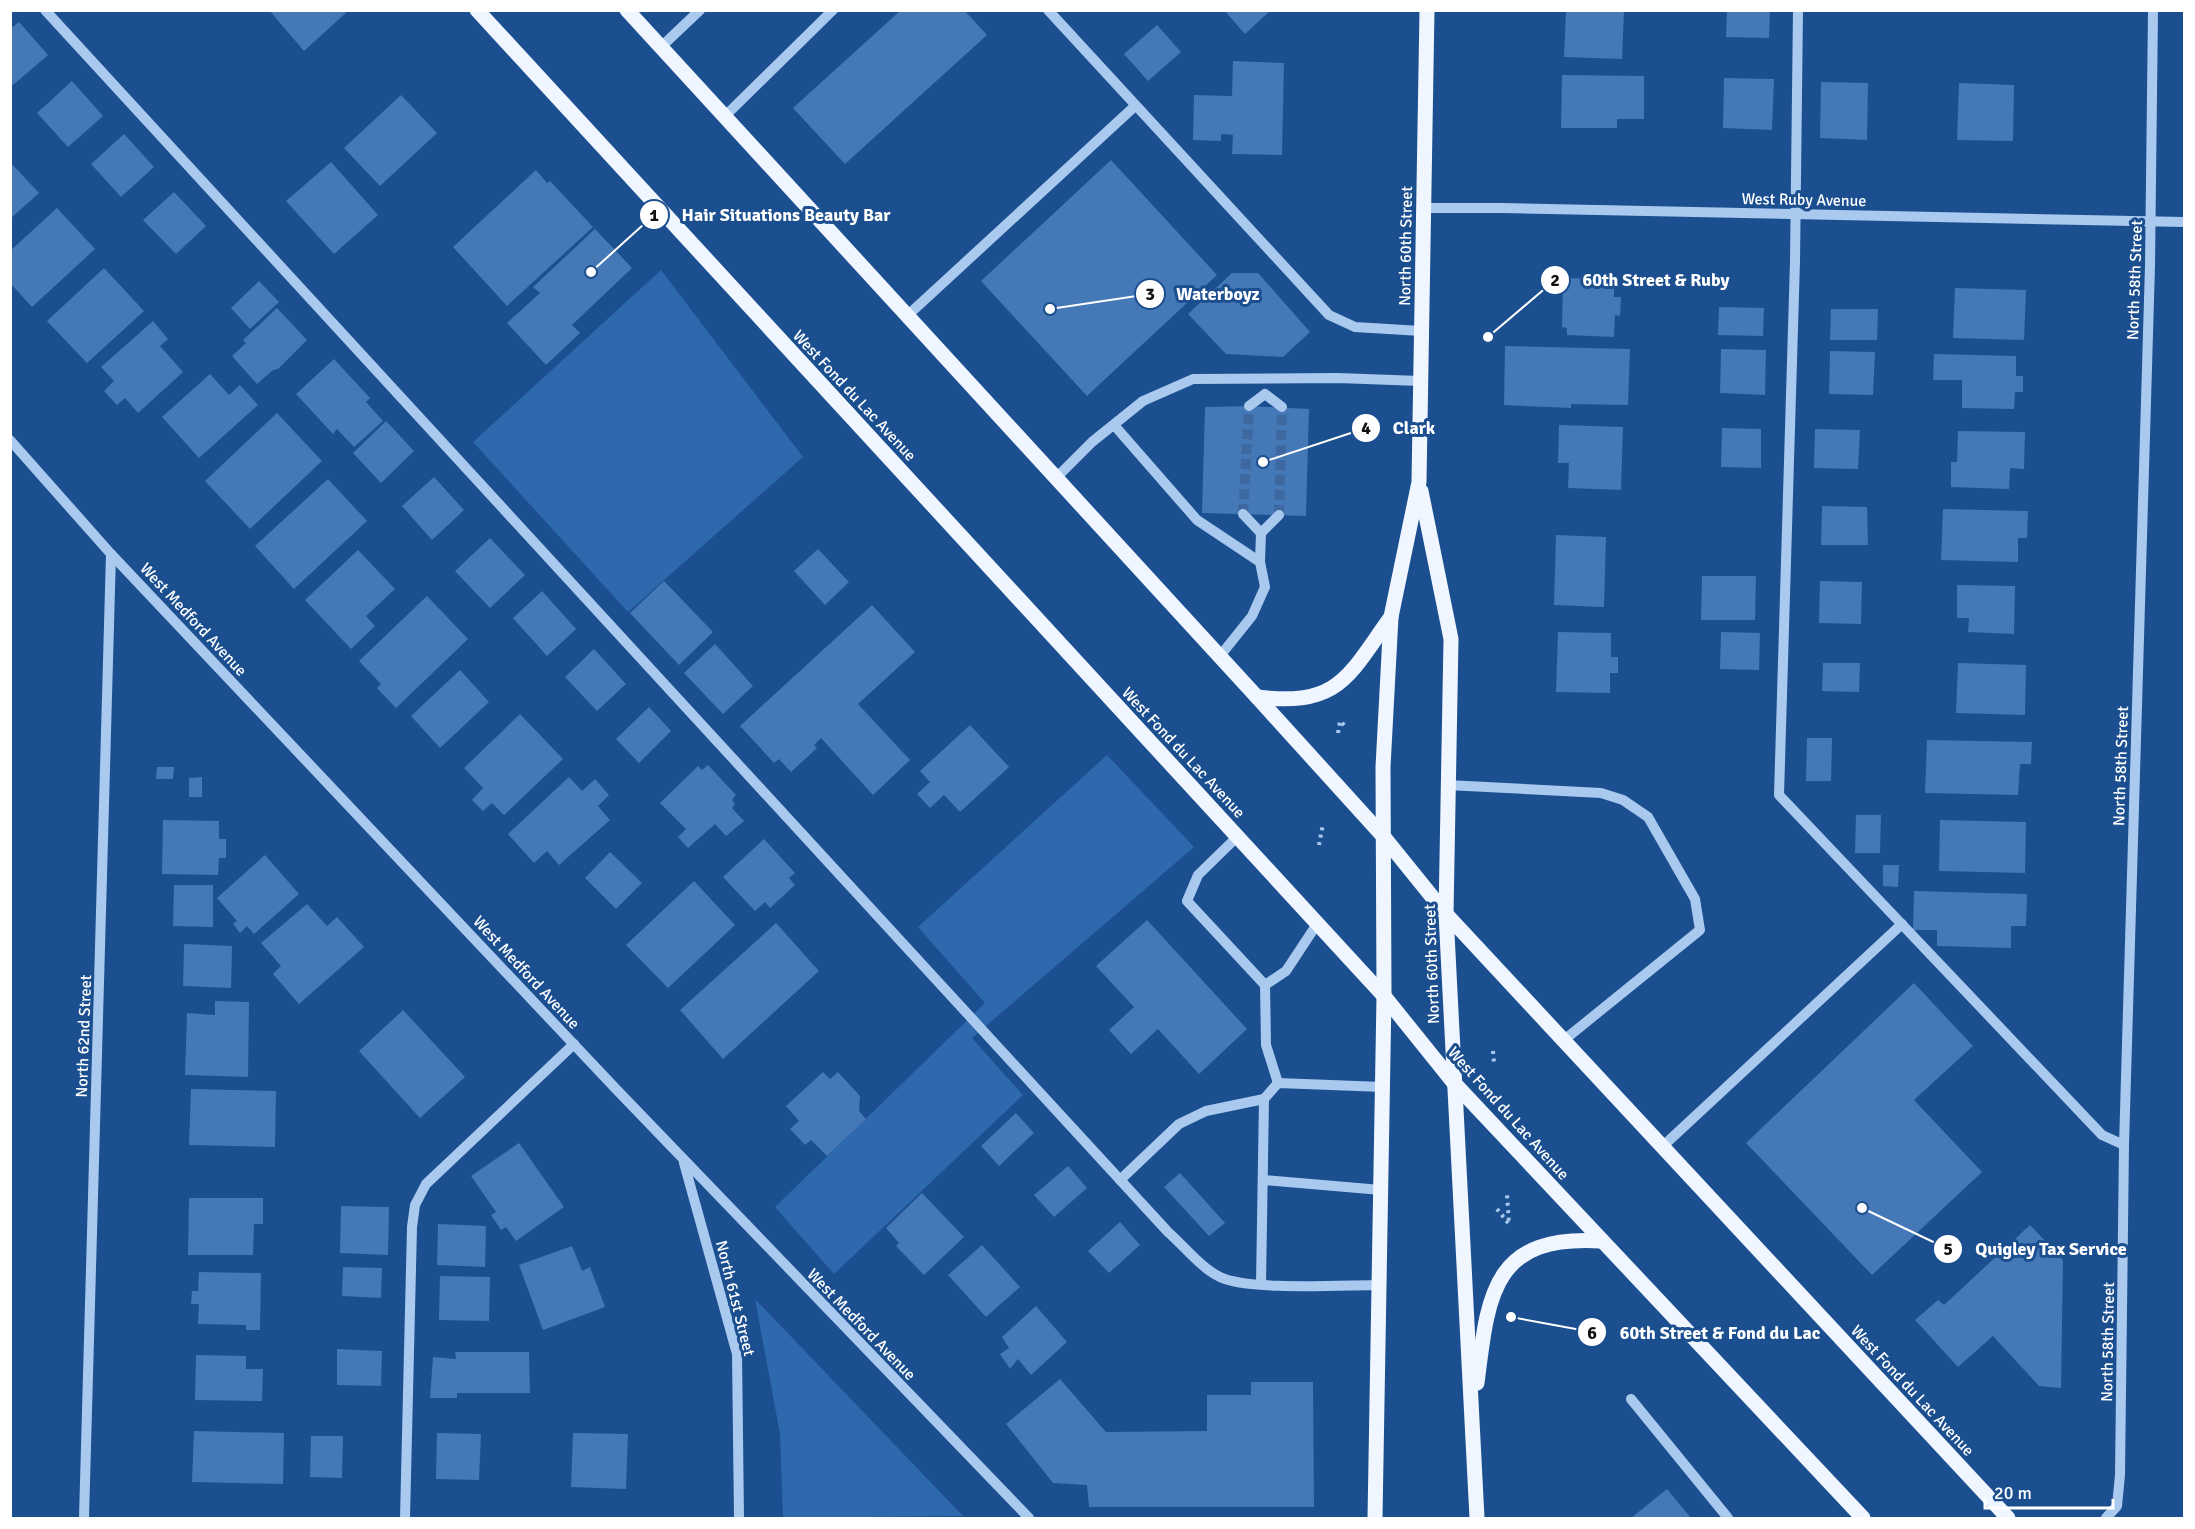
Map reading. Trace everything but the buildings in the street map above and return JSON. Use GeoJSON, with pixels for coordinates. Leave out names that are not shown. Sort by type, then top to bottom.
{"type":"FeatureCollection","features":[{"type":"Feature","properties":{"kind":"main road","name":"West Fond du Lac Avenue"},"geometry":{"type":"LineString","coordinates":[[477,10],[1384,996],[1454,1083],[1863,1518]]}},
{"type":"Feature","properties":{"kind":"main road","name":"West Fond du Lac Avenue"},"geometry":{"type":"LineString","coordinates":[[627,10],[1220,656],[1383,836],[1446,914],[2008,1518]]}},
{"type":"Feature","properties":{"kind":"main road","name":"North 60th Street"},"geometry":{"type":"LineString","coordinates":[[1375,1518],[1384,996],[1383,766],[1391,617],[1419,482],[1427,10]]}},
{"type":"Feature","properties":{"kind":"main road","name":"North 60th Street"},"geometry":{"type":"LineString","coordinates":[[1419,482],[1452,639],[1447,785],[1446,914],[1477,1518]]}},
{"type":"Feature","properties":{"kind":"main road"},"geometry":{"type":"LineString","coordinates":[[1257,697],[1296,699],[1322,693],[1361,663],[1391,617]]}},
{"type":"Feature","properties":{"kind":"main road"},"geometry":{"type":"LineString","coordinates":[[1472,1422],[1485,1317],[1492,1293],[1502,1275],[1520,1258],[1556,1243],[1602,1241]]}},
{"type":"Feature","properties":{"kind":"street"},"geometry":{"type":"LineString","coordinates":[[45,10],[1168,1232],[1218,1276],[1229,1280],[1262,1284],[1380,1285]]}},
{"type":"Feature","properties":{"kind":"street"},"geometry":{"type":"LineString","coordinates":[[661,47],[700,10]]}},
{"type":"Feature","properties":{"kind":"street"},"geometry":{"type":"LineString","coordinates":[[724,117],[833,10]]}},
{"type":"Feature","properties":{"kind":"street"},"geometry":{"type":"LineString","coordinates":[[1048,10],[1329,315],[1355,327],[1421,331]]}},
{"type":"Feature","properties":{"kind":"street"},"geometry":{"type":"LineString","coordinates":[[1798,10],[1796,214],[1779,795],[2102,1135],[2116,1143],[2124,1144]]}},
{"type":"Feature","properties":{"kind":"street","name":"North 58th Street"},"geometry":{"type":"LineString","coordinates":[[2106,1518],[2117,1506],[2121,1475],[2124,1144],[2151,222],[2153,10]]}},
{"type":"Feature","properties":{"kind":"street"},"geometry":{"type":"LineString","coordinates":[[907,316],[1135,106]]}},
{"type":"Feature","properties":{"kind":"street","name":"West Ruby Avenue"},"geometry":{"type":"LineString","coordinates":[[1424,208],[2184,222]]}},
{"type":"Feature","properties":{"kind":"street"},"geometry":{"type":"LineString","coordinates":[[1264,378],[1265,394],[1282,407]]}},
{"type":"Feature","properties":{"kind":"street"},"geometry":{"type":"LineString","coordinates":[[1056,477],[1143,401],[1193,379],[1420,381]]}},
{"type":"Feature","properties":{"kind":"street"},"geometry":{"type":"LineString","coordinates":[[1248,406],[1265,394]]}},
{"type":"Feature","properties":{"kind":"street"},"geometry":{"type":"LineString","coordinates":[[1114,424],[1197,520],[1260,562]]}},
{"type":"Feature","properties":{"kind":"street","name":"West Medford Avenue"},"geometry":{"type":"LineString","coordinates":[[10,440],[111,554],[683,1160],[1029,1518]]}},
{"type":"Feature","properties":{"kind":"street"},"geometry":{"type":"LineString","coordinates":[[1243,514],[1261,533]]}},
{"type":"Feature","properties":{"kind":"street"},"geometry":{"type":"LineString","coordinates":[[1220,656],[1252,616],[1260,597],[1264,587],[1260,562],[1261,533],[1279,515]]}},
{"type":"Feature","properties":{"kind":"street","name":"North 62nd Street"},"geometry":{"type":"LineString","coordinates":[[84,1518],[111,554]]}},
{"type":"Feature","properties":{"kind":"street"},"geometry":{"type":"LineString","coordinates":[[1447,785],[1601,793],[1623,800],[1648,817],[1695,899],[1700,930],[1564,1040]]}},
{"type":"Feature","properties":{"kind":"street"},"geometry":{"type":"LineString","coordinates":[[1237,837],[1198,875],[1187,901],[1264,985],[1266,1045],[1278,1083]]}},
{"type":"Feature","properties":{"kind":"street"},"geometry":{"type":"LineString","coordinates":[[1264,985],[1286,971],[1317,924]]}},
{"type":"Feature","properties":{"kind":"street"},"geometry":{"type":"LineString","coordinates":[[1662,1147],[1902,924]]}},
{"type":"Feature","properties":{"kind":"street"},"geometry":{"type":"LineString","coordinates":[[405,1518],[412,1227],[415,1205],[426,1184],[574,1044]]}},
{"type":"Feature","properties":{"kind":"street"},"geometry":{"type":"LineString","coordinates":[[1120,1180],[1179,1124],[1206,1111],[1264,1099],[1278,1083]]}},
{"type":"Feature","properties":{"kind":"street"},"geometry":{"type":"LineString","coordinates":[[1278,1083],[1383,1087]]}},
{"type":"Feature","properties":{"kind":"street"},"geometry":{"type":"LineString","coordinates":[[1262,1284],[1264,1099]]}},
{"type":"Feature","properties":{"kind":"street","name":"North 61st Street"},"geometry":{"type":"LineString","coordinates":[[683,1160],[737,1354],[739,1518]]}},
{"type":"Feature","properties":{"kind":"street"},"geometry":{"type":"LineString","coordinates":[[1263,1180],[1381,1190]]}},
{"type":"Feature","properties":{"kind":"street"},"geometry":{"type":"LineString","coordinates":[[1631,1399],[1728,1518]]}},
{"type":"Feature","properties":{"kind":"path"},"geometry":{"type":"LineString","coordinates":[[1338,733],[1340,721],[1347,728]]}},
{"type":"Feature","properties":{"kind":"path"},"geometry":{"type":"LineString","coordinates":[[1319,845],[1323,824]]}},
{"type":"Feature","properties":{"kind":"path"},"geometry":{"type":"LineString","coordinates":[[1493,1051],[1494,1063]]}},
{"type":"Feature","properties":{"kind":"path"},"geometry":{"type":"LineString","coordinates":[[1497,1209],[1509,1224],[1507,1195]]}},
{"type":"Feature","properties":{"kind":"shaded area"},"geometry":{"type":"Polygon","coordinates":[[[661,270],[803,457],[628,612],[473,442],[661,270]]]}},
{"type":"Feature","properties":{"kind":"shaded area"},"geometry":{"type":"Polygon","coordinates":[[[1107,755],[1194,847],[972,1038],[1023,1095],[834,1274],[775,1207],[985,1003],[918,927],[1107,755]]]}},
{"type":"Feature","properties":{"kind":"shaded area"},"geometry":{"type":"Polygon","coordinates":[[[755,1299],[963,1516],[783,1518],[780,1434],[755,1299]]]}},
{"type":"Feature","properties":{"kind":"tunnel"},"geometry":{"type":"LineString","coordinates":[[1243,514],[1249,406]]}},
{"type":"Feature","properties":{"kind":"tunnel"},"geometry":{"type":"LineString","coordinates":[[1279,515],[1282,407]]}},
{"type":"Feature","properties":{"kind":"place","name":"Hair Situations Beauty Bar"},"geometry":{"type":"Point","coordinates":[591,272]}},
{"type":"Feature","properties":{"kind":"place","name":"Waterboyz"},"geometry":{"type":"Point","coordinates":[1050,309]}},
{"type":"Feature","properties":{"kind":"place","name":"60th Street & Ruby"},"geometry":{"type":"Point","coordinates":[1488,337]}},
{"type":"Feature","properties":{"kind":"place","name":"Clark"},"geometry":{"type":"Point","coordinates":[1263,462]}},
{"type":"Feature","properties":{"kind":"place","name":"Quigley Tax Service"},"geometry":{"type":"Point","coordinates":[1862,1208]}},
{"type":"Feature","properties":{"kind":"place","name":"60th Street & Fond du Lac"},"geometry":{"type":"Point","coordinates":[1511,1317]}}]}
